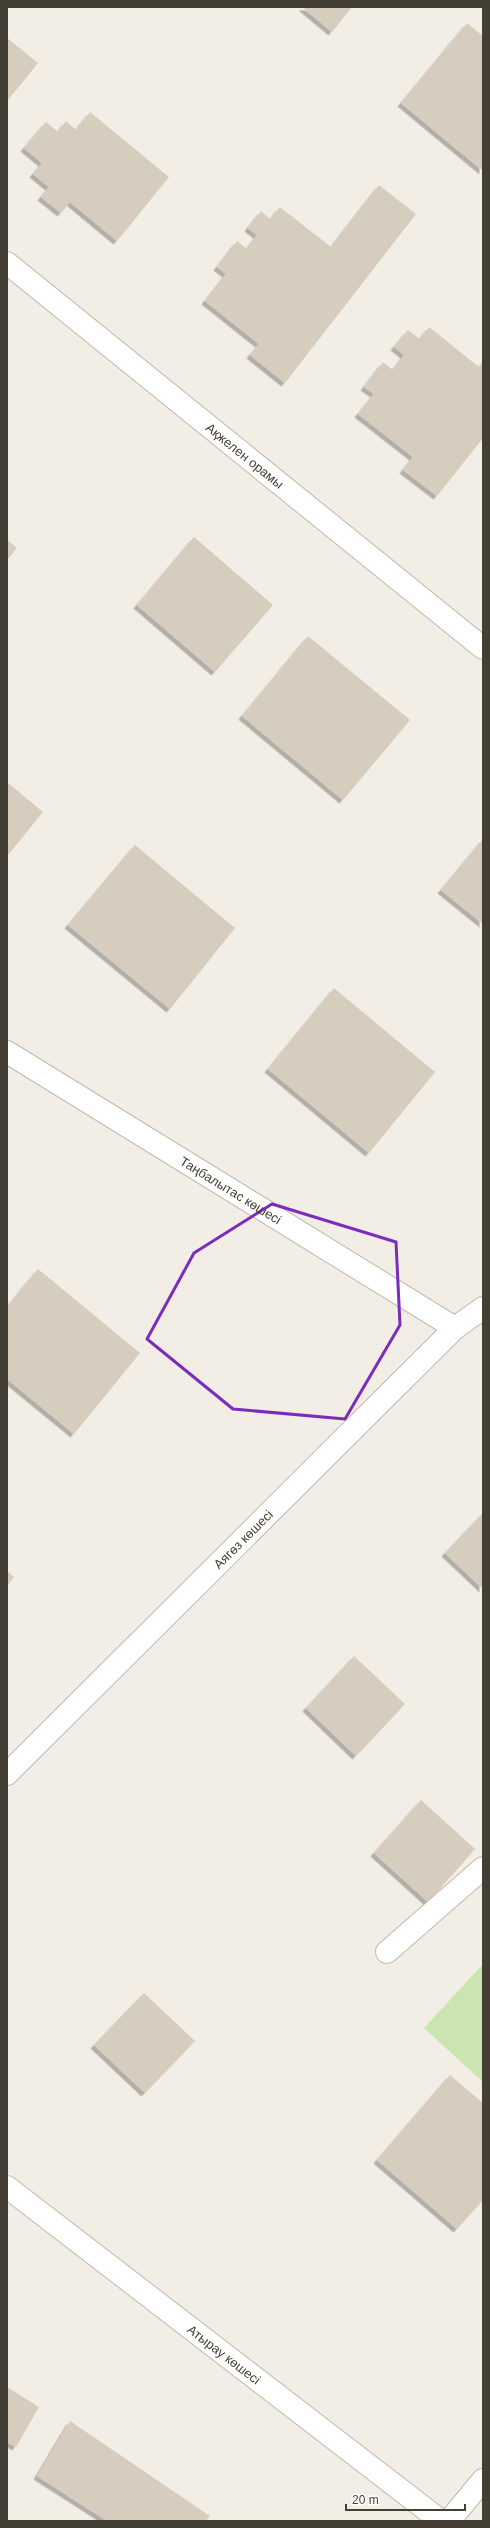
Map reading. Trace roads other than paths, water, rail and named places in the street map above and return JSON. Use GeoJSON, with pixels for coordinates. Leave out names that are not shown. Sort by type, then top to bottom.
{"type":"FeatureCollection","features":[{"type":"Feature","properties":{"kind":"street","name":"Ақжелен орамы"},"geometry":{"type":"LineString","coordinates":[[7,263],[483,648]]}},
{"type":"Feature","properties":{"kind":"street","name":"Таңбалытас көшесі"},"geometry":{"type":"LineString","coordinates":[[7,1052],[455,1328]]}},
{"type":"Feature","properties":{"kind":"street","name":"Аягөз көшесі"},"geometry":{"type":"LineString","coordinates":[[7,1774],[455,1328],[483,1308]]}},
{"type":"Feature","properties":{"kind":"street"},"geometry":{"type":"LineString","coordinates":[[387,1952],[483,1868]]}},
{"type":"Feature","properties":{"kind":"street","name":"Атырау көшесі"},"geometry":{"type":"LineString","coordinates":[[7,2187],[441,2521]]}},
{"type":"Feature","properties":{"kind":"street"},"geometry":{"type":"LineString","coordinates":[[449,2521],[483,2480]]}}]}
